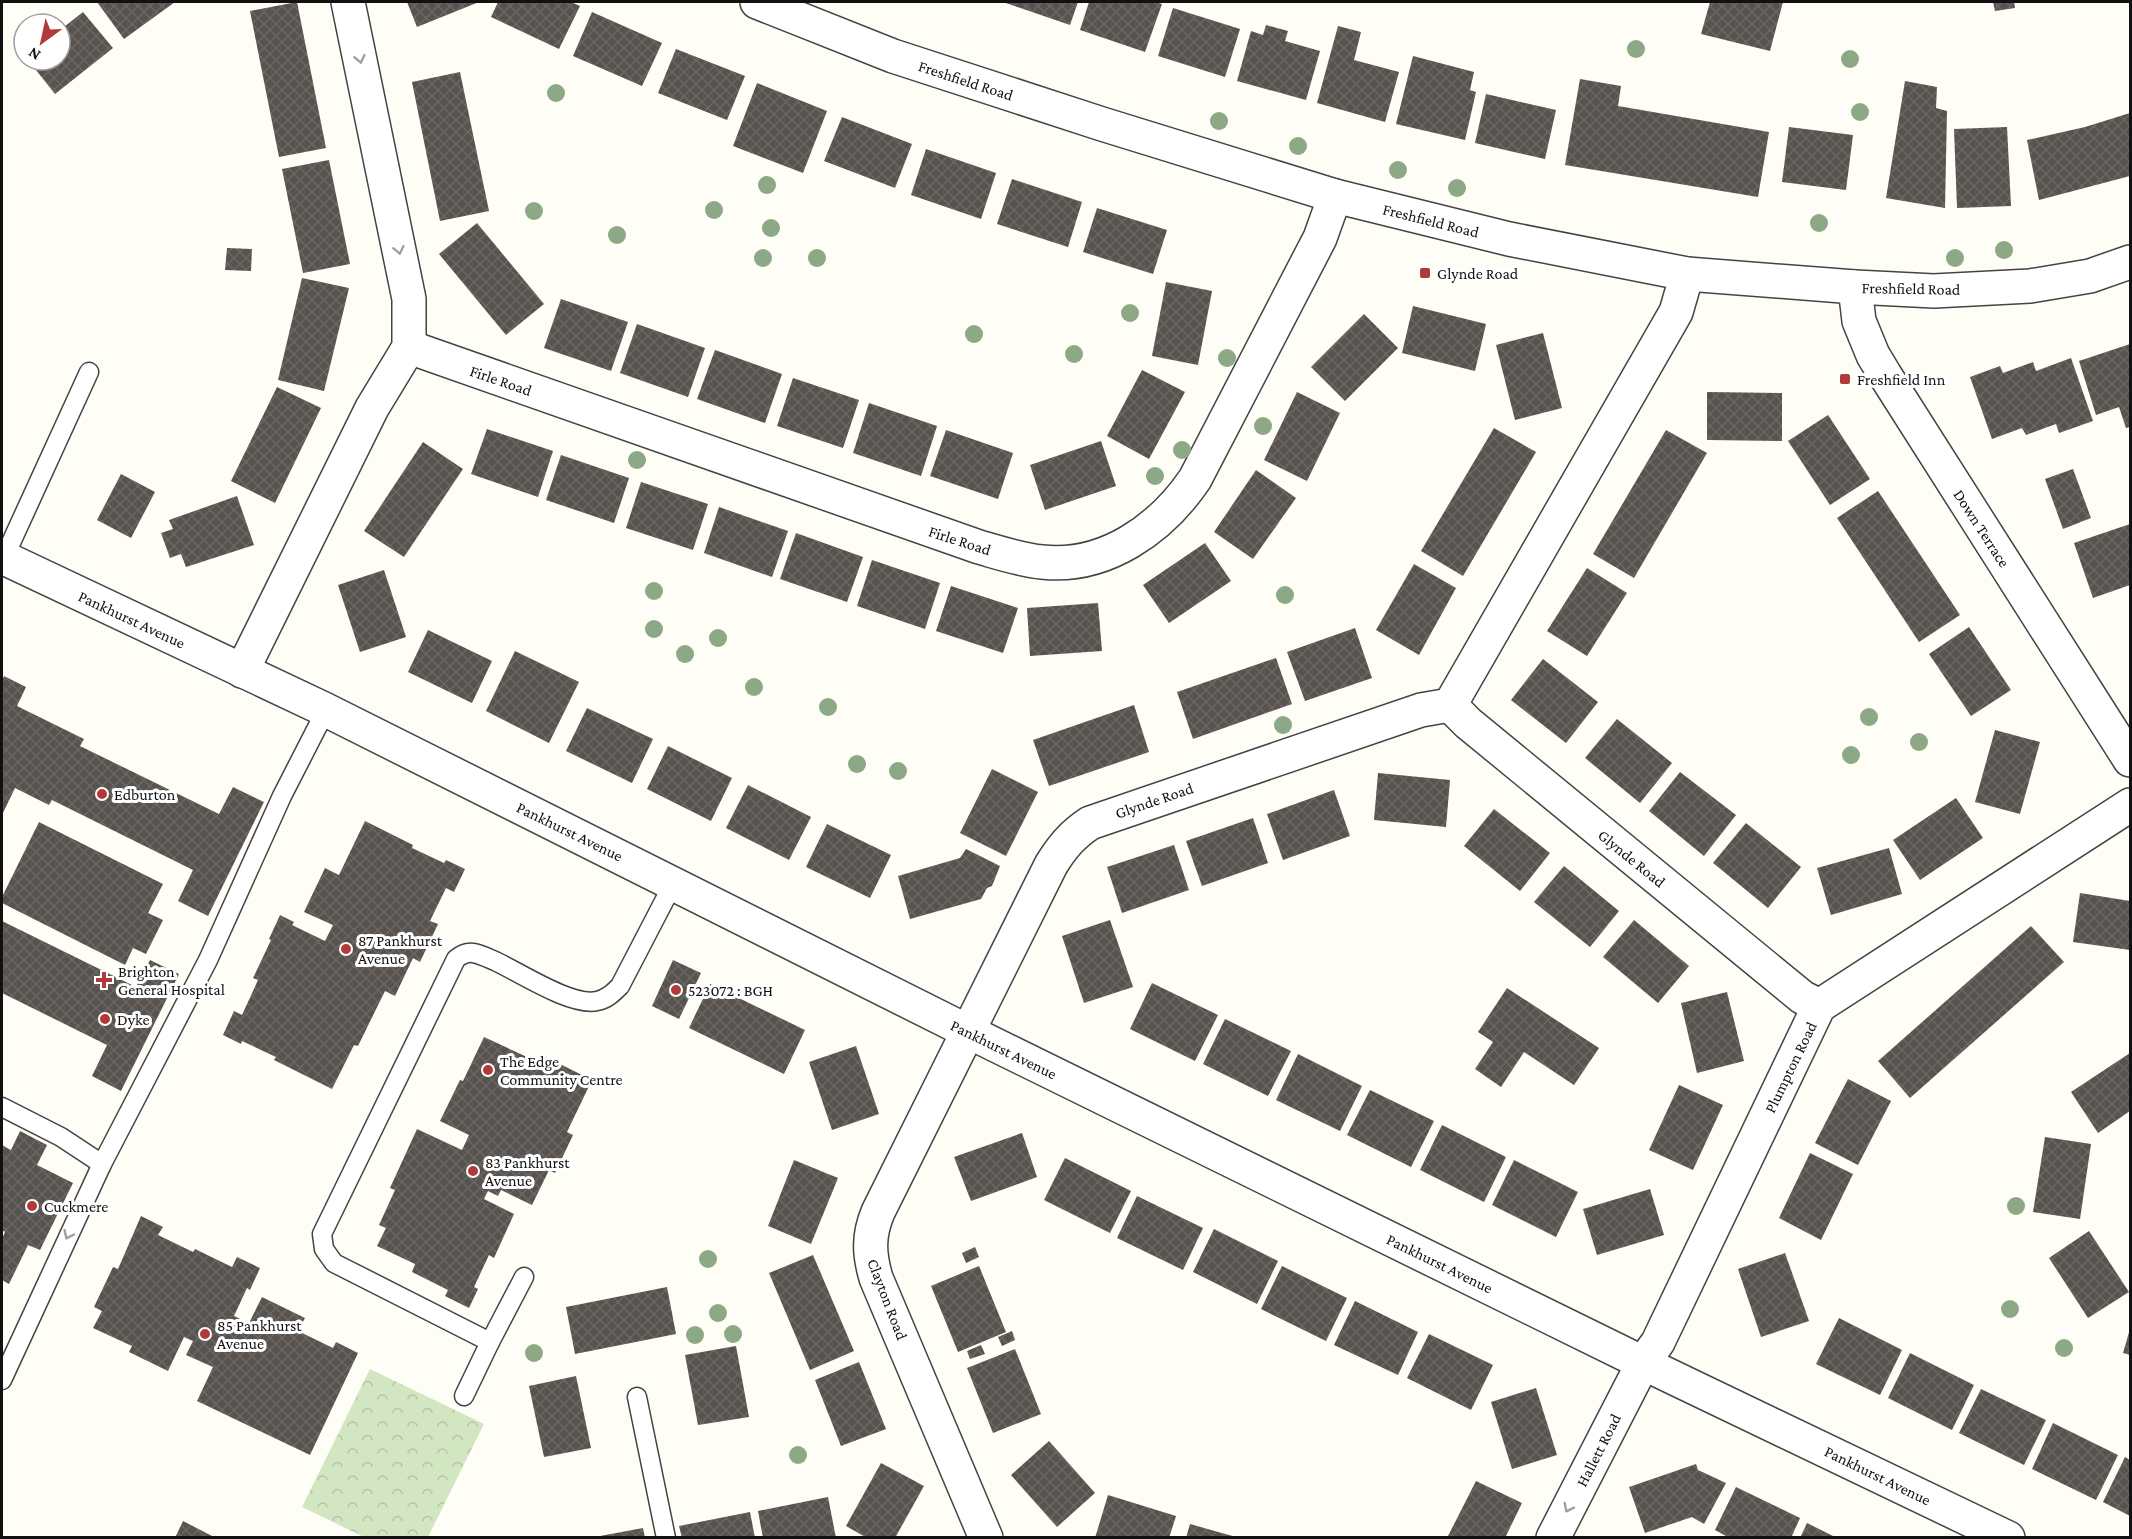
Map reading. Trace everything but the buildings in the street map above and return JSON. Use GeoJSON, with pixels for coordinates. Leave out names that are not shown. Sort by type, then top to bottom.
{"type":"FeatureCollection","features":[{"type":"Feature","properties":{"kind":"street"},"geometry":{"type":"LineString","coordinates":[[242,671],[372,408],[409,347],[409,299],[348,2]]}},
{"type":"Feature","properties":{"kind":"street","name":"Freshfield Road"},"geometry":{"type":"LineString","coordinates":[[757,2],[893,56],[1335,196],[1509,239],[1687,274],[1934,291],[2031,286],[2090,276],[2130,262]]}},
{"type":"Feature","properties":{"kind":"street","name":"Firle Road"},"geometry":{"type":"LineString","coordinates":[[409,347],[979,547],[1042,562],[1063,563],[1084,560],[1104,554],[1139,536],[1165,515],[1195,479],[1320,238],[1335,196]]}},
{"type":"Feature","properties":{"kind":"street"},"geometry":{"type":"LineString","coordinates":[[1449,705],[1676,312],[1687,274]]}},
{"type":"Feature","properties":{"kind":"street","name":"Down Terrace"},"geometry":{"type":"LineString","coordinates":[[1855,287],[1858,321],[1872,355],[2130,760]]}},
{"type":"Feature","properties":{"kind":"street","name":"Pankhurst Avenue"},"geometry":{"type":"LineString","coordinates":[[3,557],[326,710],[968,1031],[1643,1363],[2008,1538]]}},
{"type":"Feature","properties":{"kind":"street","name":"Glynde Road"},"geometry":{"type":"LineString","coordinates":[[968,1031],[1051,865],[1063,845],[1075,833],[1090,823],[1310,746],[1421,710],[1449,705],[1802,997],[1819,1006]]}},
{"type":"Feature","properties":{"kind":"street","name":"Plumpton Road"},"geometry":{"type":"LineString","coordinates":[[1643,1363],[1658,1342],[1819,1006],[2130,805]]}},
{"type":"Feature","properties":{"kind":"street","name":"Clayton Road"},"geometry":{"type":"LineString","coordinates":[[968,1031],[878,1212],[870,1234],[869,1248],[876,1278],[986,1538]]}},
{"type":"Feature","properties":{"kind":"street","name":"Hallett Road"},"geometry":{"type":"LineString","coordinates":[[1553,1538],[1643,1363]]}},
{"type":"Feature","properties":{"kind":"lane"},"geometry":{"type":"LineString","coordinates":[[3,557],[89,372]]}},
{"type":"Feature","properties":{"kind":"lane"},"geometry":{"type":"LineString","coordinates":[[2,1380],[102,1164],[208,960],[282,796],[326,710]]}},
{"type":"Feature","properties":{"kind":"lane"},"geometry":{"type":"LineString","coordinates":[[490,1342],[334,1263],[324,1249],[322,1234],[456,959],[466,953],[480,955],[570,998],[585,1002],[598,1001],[611,995],[620,986],[673,884]]}},
{"type":"Feature","properties":{"kind":"lane"},"geometry":{"type":"LineString","coordinates":[[2,1107],[61,1137],[102,1164]]}},
{"type":"Feature","properties":{"kind":"lane"},"geometry":{"type":"LineString","coordinates":[[464,1396],[524,1277]]}},
{"type":"Feature","properties":{"kind":"lane"},"geometry":{"type":"LineString","coordinates":[[637,1397],[666,1538]]}},
{"type":"Feature","properties":{"kind":"green space"},"geometry":{"type":"Polygon","coordinates":[[[370,1369],[484,1424],[428,1537],[364,1537],[302,1507],[370,1369]]]}},
{"type":"Feature","properties":{"kind":"place","name":"Glynde Road"},"geometry":{"type":"Point","coordinates":[1425,273]}},
{"type":"Feature","properties":{"kind":"place","name":"Freshfield Inn"},"geometry":{"type":"Point","coordinates":[1845,379]}},
{"type":"Feature","properties":{"kind":"place","name":"Edburton"},"geometry":{"type":"Point","coordinates":[102,794]}},
{"type":"Feature","properties":{"kind":"place","name":"87 Pankhurst Avenue"},"geometry":{"type":"Point","coordinates":[346,949]}},
{"type":"Feature","properties":{"kind":"place","name":"Brighton General Hospital"},"geometry":{"type":"Point","coordinates":[104,980]}},
{"type":"Feature","properties":{"kind":"place","name":"523072 : BGH"},"geometry":{"type":"Point","coordinates":[676,990]}},
{"type":"Feature","properties":{"kind":"place","name":"Dyke"},"geometry":{"type":"Point","coordinates":[105,1019]}},
{"type":"Feature","properties":{"kind":"place","name":"The Edge Community Centre"},"geometry":{"type":"Point","coordinates":[488,1070]}},
{"type":"Feature","properties":{"kind":"place","name":"83 Pankhurst Avenue"},"geometry":{"type":"Point","coordinates":[473,1171]}},
{"type":"Feature","properties":{"kind":"place","name":"Cuckmere"},"geometry":{"type":"Point","coordinates":[32,1206]}},
{"type":"Feature","properties":{"kind":"place","name":"85 Pankhurst Avenue"},"geometry":{"type":"Point","coordinates":[205,1334]}}]}
